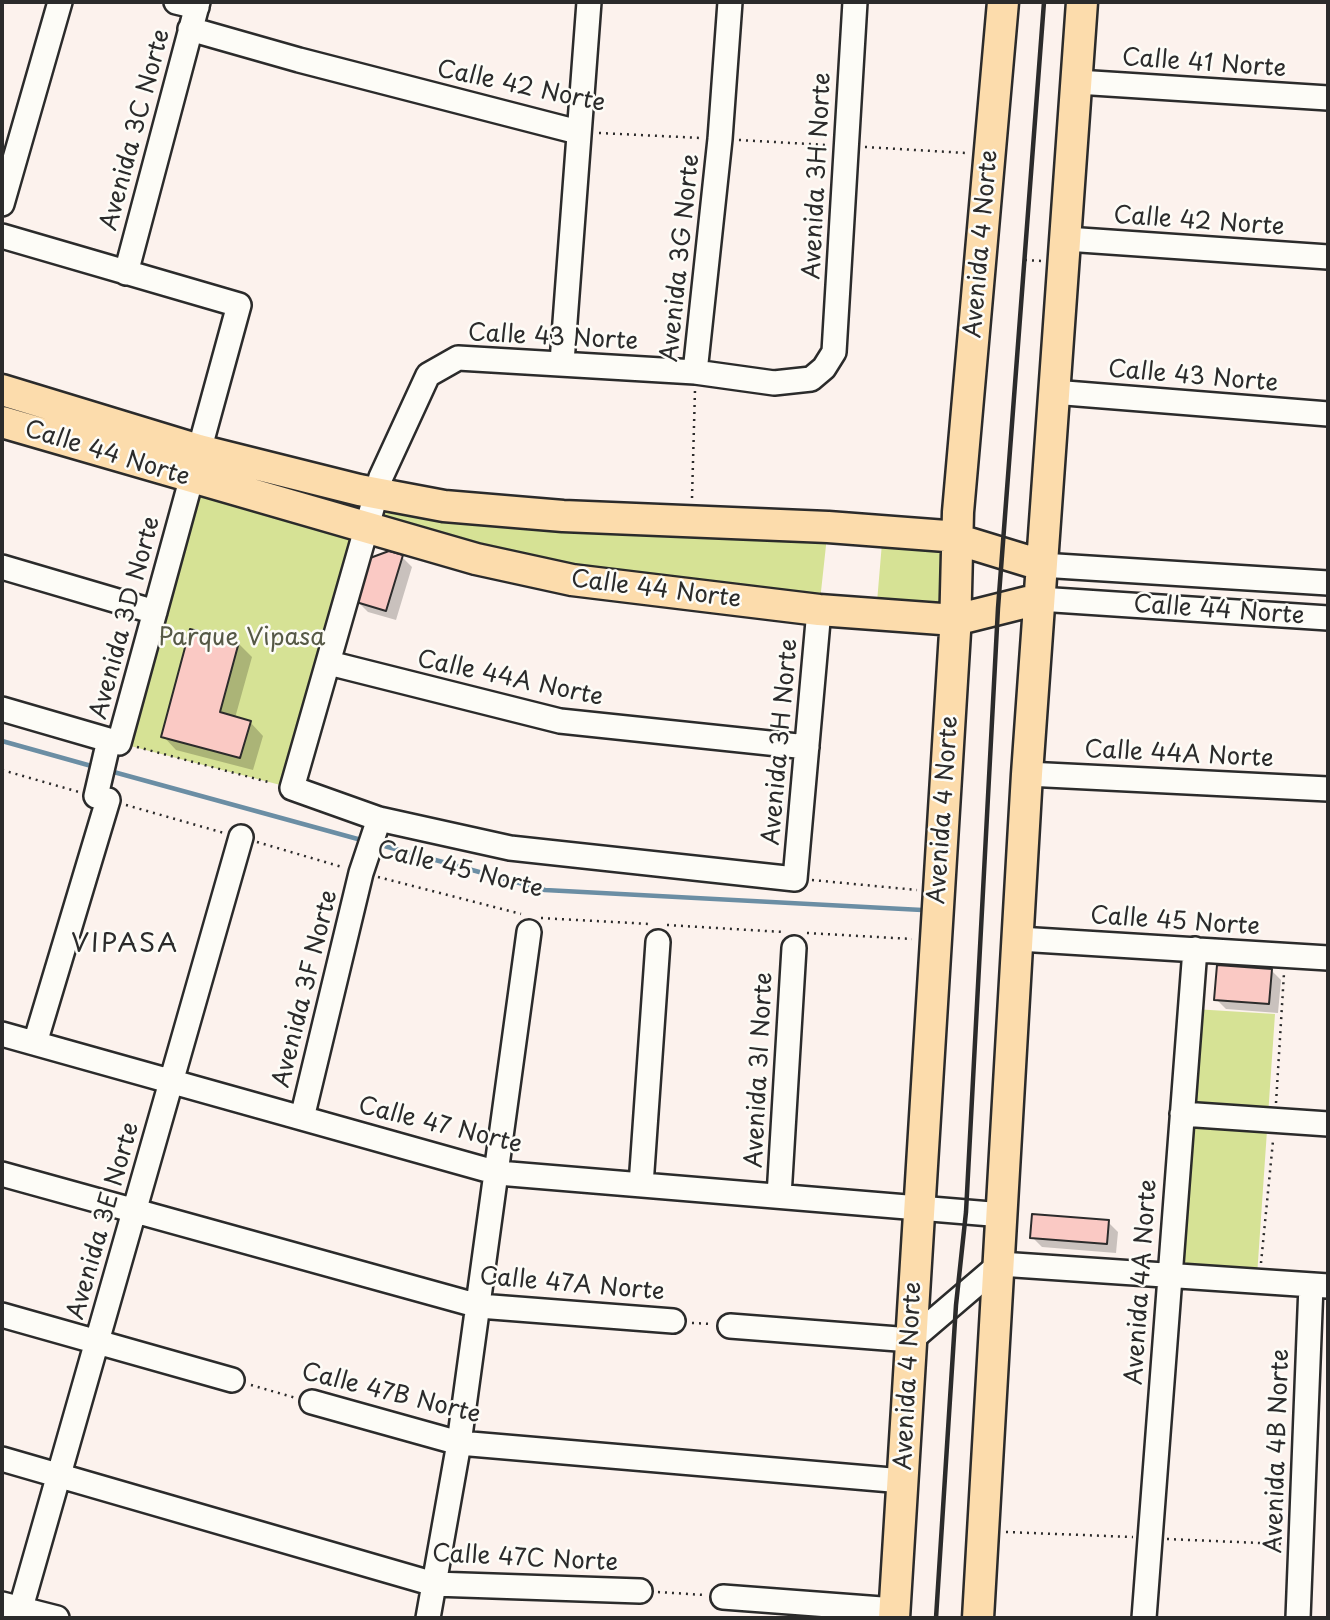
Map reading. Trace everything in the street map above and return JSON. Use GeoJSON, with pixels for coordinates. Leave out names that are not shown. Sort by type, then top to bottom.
{"type":"FeatureCollection","features":[{"type":"Feature","properties":{"kind":"main road","name":"Avenida 4 Norte"},"geometry":{"type":"LineString","coordinates":[[895,1614],[955,620],[957,538],[1003,2]]}},
{"type":"Feature","properties":{"kind":"main road"},"geometry":{"type":"LineString","coordinates":[[978,1618],[1027,774],[1082,2]]}},
{"type":"Feature","properties":{"kind":"main road","name":"Calle 44 Norte"},"geometry":{"type":"LineString","coordinates":[[2,390],[199,450],[376,494],[444,506],[563,516],[828,527],[957,538],[1041,565]]}},
{"type":"Feature","properties":{"kind":"main road","name":"Calle 44 Norte"},"geometry":{"type":"LineString","coordinates":[[2,422],[191,480],[367,526],[476,559],[572,580],[819,610],[955,620],[1039,599]]}},
{"type":"Feature","properties":{"kind":"street"},"geometry":{"type":"LineString","coordinates":[[2,204],[60,2]]}},
{"type":"Feature","properties":{"kind":"street"},"geometry":{"type":"LineString","coordinates":[[562,362],[589,2]]}},
{"type":"Feature","properties":{"kind":"street","name":"Avenida 3G Norte"},"geometry":{"type":"LineString","coordinates":[[695,372],[720,139],[730,2]]}},
{"type":"Feature","properties":{"kind":"street","name":"Avenida 3H Norte"},"geometry":{"type":"LineString","coordinates":[[834,352],[855,2]]}},
{"type":"Feature","properties":{"kind":"street","name":"Calle 42 Norte"},"geometry":{"type":"LineString","coordinates":[[190,10],[299,60],[578,132]]}},
{"type":"Feature","properties":{"kind":"street","name":"Avenida 3C Norte"},"geometry":{"type":"LineString","coordinates":[[126,273],[190,10]]}},
{"type":"Feature","properties":{"kind":"street","name":"Calle 41 Norte"},"geometry":{"type":"LineString","coordinates":[[1077,82],[1328,98]]}},
{"type":"Feature","properties":{"kind":"street"},"geometry":{"type":"LineString","coordinates":[[2,236],[126,273]]}},
{"type":"Feature","properties":{"kind":"street","name":"Calle 42 Norte"},"geometry":{"type":"LineString","coordinates":[[1066,239],[1328,257]]}},
{"type":"Feature","properties":{"kind":"street","name":"Avenida 3D Norte"},"geometry":{"type":"LineString","coordinates":[[35,1043],[107,768],[155,612],[239,305],[126,273]]}},
{"type":"Feature","properties":{"kind":"street","name":"Calle 43 Norte"},"geometry":{"type":"LineString","coordinates":[[376,494],[399,433],[428,375],[458,358],[562,362],[695,372],[774,383],[811,379],[824,368],[834,352]]}},
{"type":"Feature","properties":{"kind":"street","name":"Calle 43 Norte"},"geometry":{"type":"LineString","coordinates":[[1053,392],[1328,414]]}},
{"type":"Feature","properties":{"kind":"street"},"geometry":{"type":"LineString","coordinates":[[292,788],[330,663],[376,494]]}},
{"type":"Feature","properties":{"kind":"street","name":"Calle 44 Norte"},"geometry":{"type":"LineString","coordinates":[[1041,565],[1328,583]]}},
{"type":"Feature","properties":{"kind":"street"},"geometry":{"type":"LineString","coordinates":[[2,568],[155,612]]}},
{"type":"Feature","properties":{"kind":"street","name":"Calle 44 Norte"},"geometry":{"type":"LineString","coordinates":[[1039,599],[1328,618]]}},
{"type":"Feature","properties":{"kind":"street","name":"Avenida 3H Norte"},"geometry":{"type":"LineString","coordinates":[[795,878],[819,610]]}},
{"type":"Feature","properties":{"kind":"street","name":"Calle 44A Norte"},"geometry":{"type":"LineString","coordinates":[[330,663],[560,721],[807,747]]}},
{"type":"Feature","properties":{"kind":"street"},"geometry":{"type":"LineString","coordinates":[[2,709],[107,768]]}},
{"type":"Feature","properties":{"kind":"street","name":"Calle 44A Norte"},"geometry":{"type":"LineString","coordinates":[[1027,774],[1328,789]]}},
{"type":"Feature","properties":{"kind":"street","name":"Calle 45 Norte"},"geometry":{"type":"LineString","coordinates":[[292,788],[376,829],[510,848],[795,878]]}},
{"type":"Feature","properties":{"kind":"street","name":"Avenida 3F Norte"},"geometry":{"type":"LineString","coordinates":[[302,1118],[363,868],[376,829]]}},
{"type":"Feature","properties":{"kind":"street","name":"Avenida 3E Norte"},"geometry":{"type":"LineString","coordinates":[[13,1610],[58,1475],[241,838]]}},
{"type":"Feature","properties":{"kind":"street"},"geometry":{"type":"LineString","coordinates":[[428,1618],[459,1443],[479,1306],[528,921]]}},
{"type":"Feature","properties":{"kind":"street","name":"Calle 45 Norte"},"geometry":{"type":"LineString","coordinates":[[1019,939],[1328,958]]}},
{"type":"Feature","properties":{"kind":"street"},"geometry":{"type":"LineString","coordinates":[[641,1185],[658,942]]}},
{"type":"Feature","properties":{"kind":"street","name":"Avenida 3I Norte"},"geometry":{"type":"LineString","coordinates":[[779,1196],[794,948]]}},
{"type":"Feature","properties":{"kind":"street","name":"Avenida 4A Norte"},"geometry":{"type":"LineString","coordinates":[[1144,1618],[1195,949]]}},
{"type":"Feature","properties":{"kind":"street","name":"Calle 47 Norte"},"geometry":{"type":"LineString","coordinates":[[2,1034],[498,1172],[1003,1215]]}},
{"type":"Feature","properties":{"kind":"street"},"geometry":{"type":"LineString","coordinates":[[1182,1115],[1328,1124]]}},
{"type":"Feature","properties":{"kind":"street","name":"Calle 47A Norte"},"geometry":{"type":"LineString","coordinates":[[2,1174],[479,1306],[673,1321]]}},
{"type":"Feature","properties":{"kind":"street"},"geometry":{"type":"LineString","coordinates":[[730,1326],[911,1340],[1000,1264],[1320,1286]]}},
{"type":"Feature","properties":{"kind":"street","name":"Avenida 4B Norte"},"geometry":{"type":"LineString","coordinates":[[1298,1618],[1320,1286]]}},
{"type":"Feature","properties":{"kind":"street"},"geometry":{"type":"LineString","coordinates":[[2,1315],[232,1380]]}},
{"type":"Feature","properties":{"kind":"street","name":"Calle 47B Norte"},"geometry":{"type":"LineString","coordinates":[[312,1402],[459,1443],[903,1481]]}},
{"type":"Feature","properties":{"kind":"street","name":"Calle 47C Norte"},"geometry":{"type":"LineString","coordinates":[[2,1459],[434,1584],[640,1591]]}},
{"type":"Feature","properties":{"kind":"street"},"geometry":{"type":"LineString","coordinates":[[723,1597],[895,1614]]}},
{"type":"Feature","properties":{"kind":"street"},"geometry":{"type":"LineString","coordinates":[[13,1610],[57,1618]]}},
{"type":"Feature","properties":{"kind":"path","name":"Calle 42 Norte"},"geometry":{"type":"LineString","coordinates":[[578,132],[974,153]]}},
{"type":"Feature","properties":{"kind":"path","name":"Avenida 3G Norte"},"geometry":{"type":"LineString","coordinates":[[691,521],[695,372]]}},
{"type":"Feature","properties":{"kind":"path","name":"Calle 45 Norte"},"geometry":{"type":"LineString","coordinates":[[2,770],[107,768],[292,788]]}},
{"type":"Feature","properties":{"kind":"path","name":"Calle 45 Norte"},"geometry":{"type":"LineString","coordinates":[[107,768],[241,838],[363,868],[528,921],[919,940]]}},
{"type":"Feature","properties":{"kind":"path"},"geometry":{"type":"LineString","coordinates":[[795,878],[922,890]]}},
{"type":"Feature","properties":{"kind":"path","name":"Calle 47A Norte"},"geometry":{"type":"LineString","coordinates":[[673,1321],[730,1326]]}},
{"type":"Feature","properties":{"kind":"path","name":"Calle 47B Norte"},"geometry":{"type":"LineString","coordinates":[[232,1380],[312,1402]]}},
{"type":"Feature","properties":{"kind":"path","name":"Calle 47C Norte"},"geometry":{"type":"LineString","coordinates":[[640,1591],[723,1597]]}},
{"type":"Feature","properties":{"kind":"green space","name":"Parque Vipasa"},"geometry":{"type":"Polygon","coordinates":[[[2,390],[359,490],[828,527],[819,610],[572,580],[368,526],[292,788],[119,743],[191,480],[2,422],[2,390]]]}},
{"type":"Feature","properties":{"kind":"green space"},"geometry":{"type":"Polygon","coordinates":[[[883,531],[946,536],[955,620],[876,614],[883,531]]]}},
{"type":"Feature","properties":{"kind":"green space"},"geometry":{"type":"Polygon","coordinates":[[[1194,1009],[1275,1014],[1257,1276],[1177,1271],[1194,1009]]]}},
{"type":"Feature","properties":{"kind":"building"},"geometry":{"type":"Polygon","coordinates":[[[389,551],[403,555],[386,611],[356,602],[370,558],[389,551]]]}},
{"type":"Feature","properties":{"kind":"building"},"geometry":{"type":"Polygon","coordinates":[[[190,629],[239,642],[220,712],[251,721],[240,758],[161,737],[190,629]]]}},
{"type":"Feature","properties":{"kind":"building"},"geometry":{"type":"Polygon","coordinates":[[[1217,965],[1272,969],[1269,1004],[1214,1000],[1217,965]]]}},
{"type":"Feature","properties":{"kind":"building"},"geometry":{"type":"Polygon","coordinates":[[[1032,1214],[1109,1220],[1107,1244],[1030,1238],[1032,1214]]]}},
{"type":"Feature","properties":{"kind":"waterway"},"geometry":{"type":"LineString","coordinates":[[2,741],[95,767]]}},
{"type":"Feature","properties":{"kind":"waterway"},"geometry":{"type":"LineString","coordinates":[[110,771],[365,841]]}},
{"type":"Feature","properties":{"kind":"waterway"},"geometry":{"type":"LineString","coordinates":[[377,844],[545,890],[922,910]]}},
{"type":"Feature","properties":{"kind":"railway"},"geometry":{"type":"LineString","coordinates":[[936,1618],[956,1305],[966,1212],[998,608],[1044,2]]}},
{"type":"Feature","properties":{"kind":"district","name":"VIPASA"},"geometry":{"type":"Point","coordinates":[125,945]}}]}
